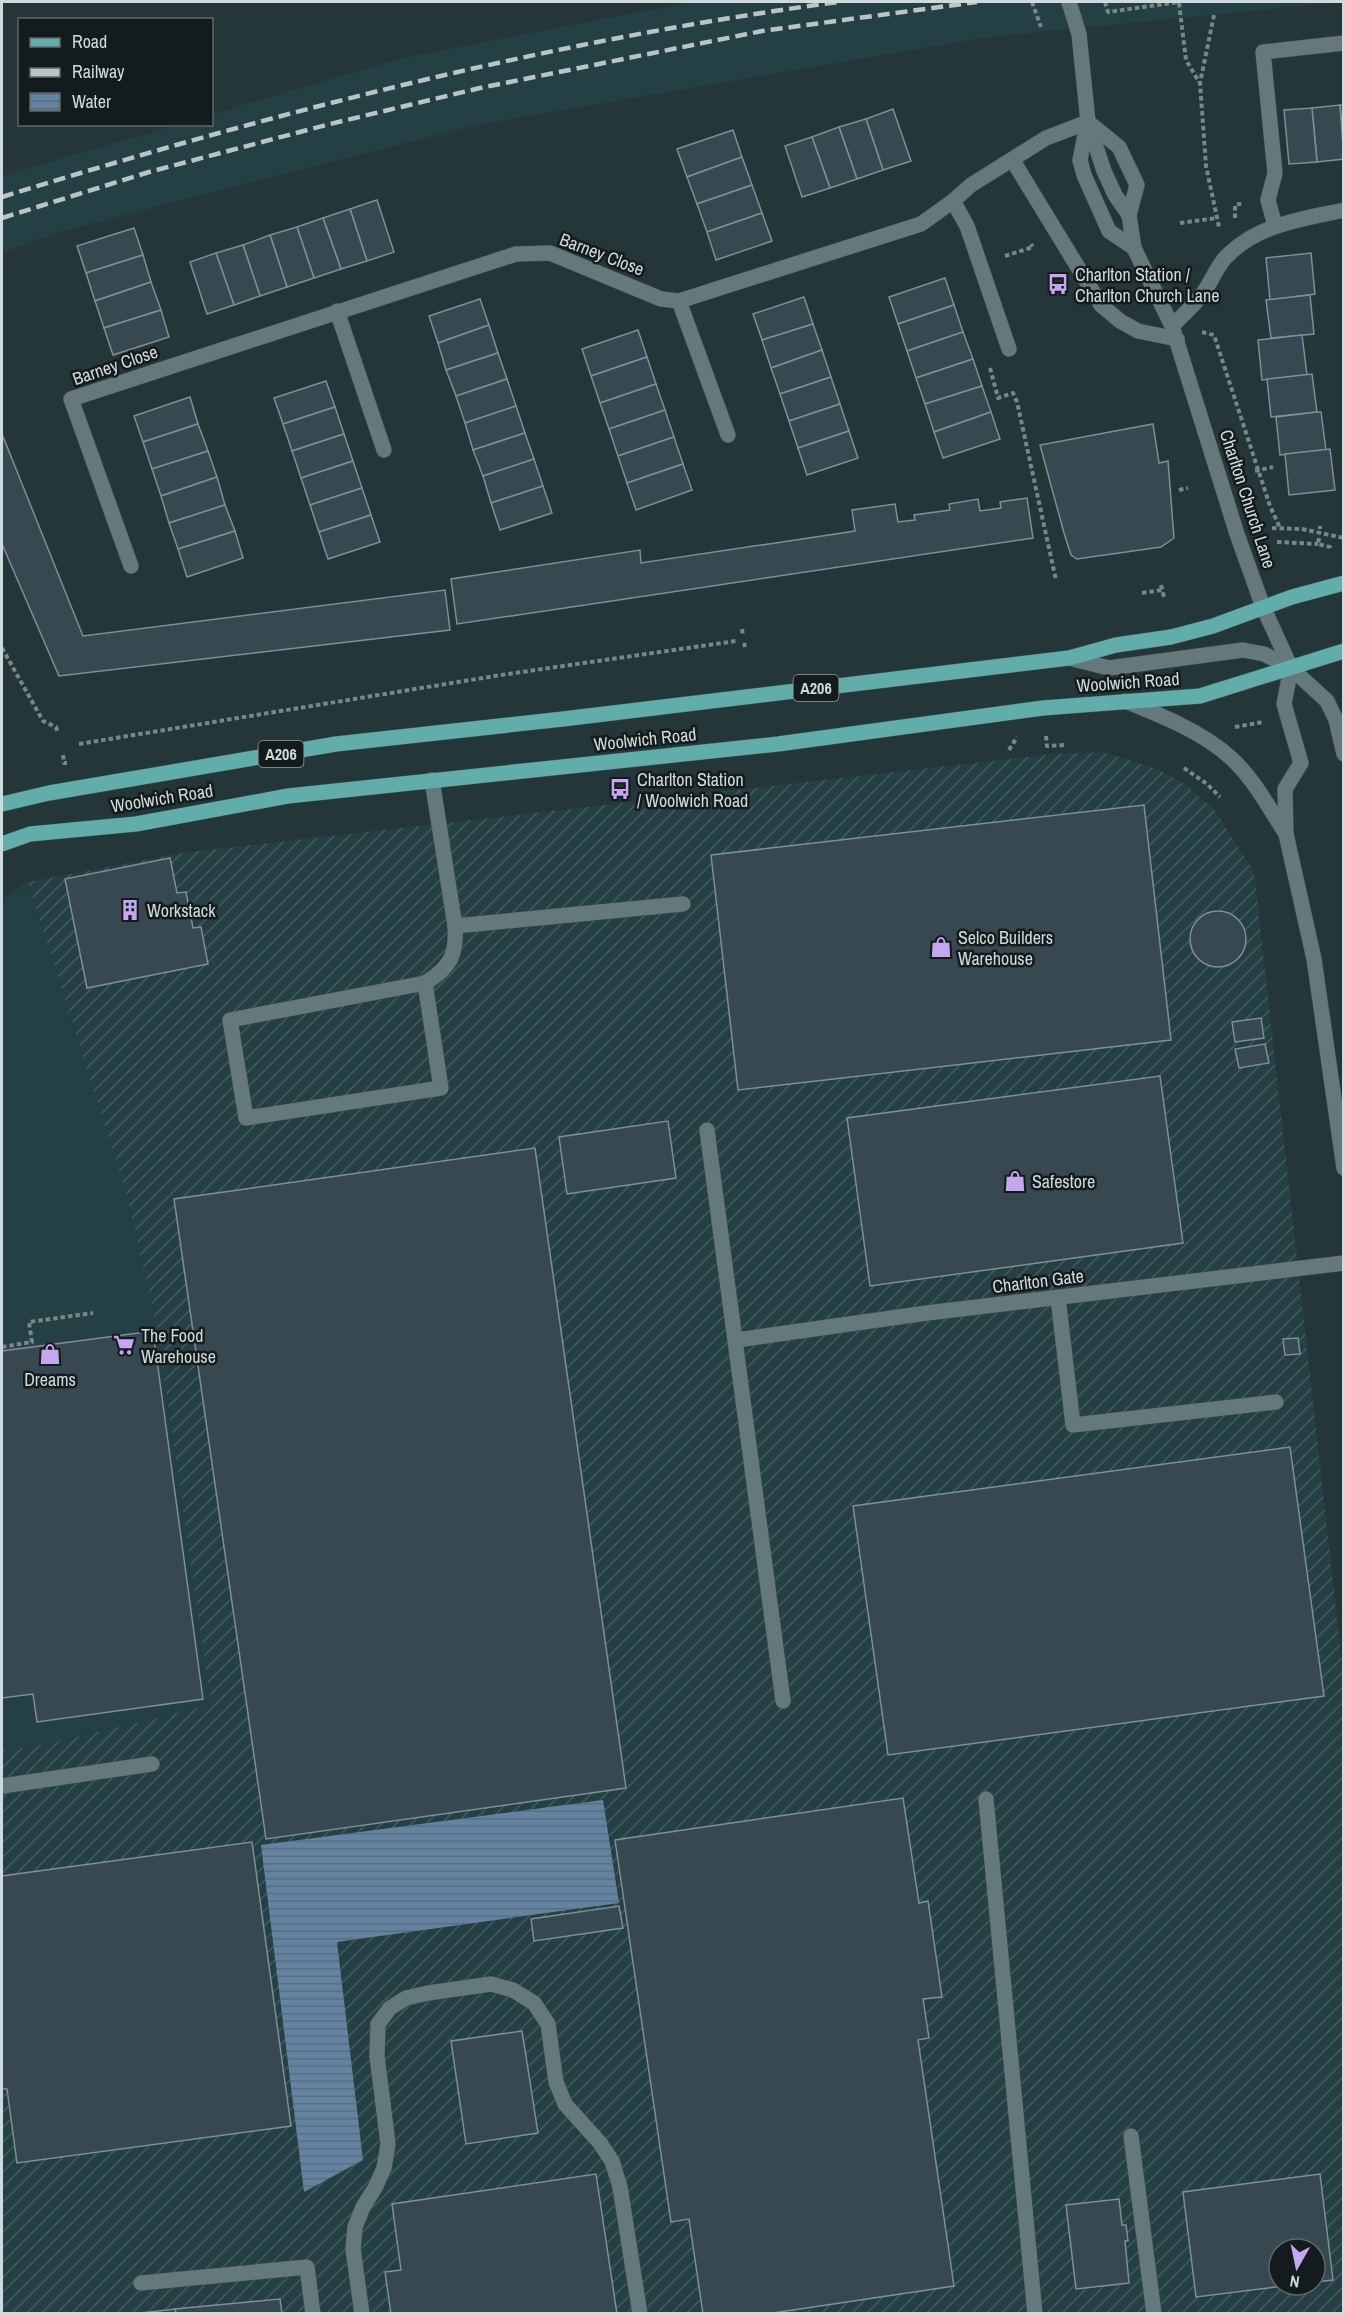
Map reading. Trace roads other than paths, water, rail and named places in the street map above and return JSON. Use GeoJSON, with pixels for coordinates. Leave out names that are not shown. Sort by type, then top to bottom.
{"type":"FeatureCollection","features":[{"type":"Feature","properties":{"kind":"main road","name":"Woolwich Road"},"geometry":{"type":"LineString","coordinates":[[2,804],[49,793],[336,744],[575,718],[1069,658],[1116,645],[1213,626],[1292,597],[1344,583]]}},
{"type":"Feature","properties":{"kind":"main road","name":"Woolwich Road"},"geometry":{"type":"LineString","coordinates":[[2,844],[30,834],[136,824],[288,796],[766,746],[1043,708],[1200,696],[1344,651]]}},
{"type":"Feature","properties":{"kind":"street","name":"Charlton Church Lane"},"geometry":{"type":"LineString","coordinates":[[1069,2],[1079,34],[1088,122],[1104,171],[1115,195],[1129,215]]}},
{"type":"Feature","properties":{"kind":"street"},"geometry":{"type":"LineString","coordinates":[[1275,226],[1268,200],[1275,173],[1263,52],[1344,43]]}},
{"type":"Feature","properties":{"kind":"street","name":"Charlton Church Lane"},"geometry":{"type":"LineString","coordinates":[[1088,122],[1119,147],[1137,185],[1129,215],[1134,248],[1175,332],[1237,534],[1263,608],[1292,668]]}},
{"type":"Feature","properties":{"kind":"street","name":"Charlton Church Lane"},"geometry":{"type":"LineString","coordinates":[[1088,122],[1080,160],[1084,175],[1109,231],[1134,248]]}},
{"type":"Feature","properties":{"kind":"street"},"geometry":{"type":"LineString","coordinates":[[728,435],[679,301],[921,224],[971,185],[1047,138],[1088,122]]}},
{"type":"Feature","properties":{"kind":"street"},"geometry":{"type":"LineString","coordinates":[[1012,161],[1101,305],[1120,321],[1138,331],[1175,332],[1227,255],[1263,231],[1275,226],[1344,210]]}},
{"type":"Feature","properties":{"kind":"street"},"geometry":{"type":"LineString","coordinates":[[953,201],[967,226],[1009,349]]}},
{"type":"Feature","properties":{"kind":"street","name":"Barney Close"},"geometry":{"type":"LineString","coordinates":[[131,567],[71,399],[516,254],[550,253],[661,298],[679,301]]}},
{"type":"Feature","properties":{"kind":"street"},"geometry":{"type":"LineString","coordinates":[[337,311],[384,450]]}},
{"type":"Feature","properties":{"kind":"street","name":"Woolwich Road"},"geometry":{"type":"LineString","coordinates":[[1069,658],[1109,668],[1243,650],[1264,654],[1292,668]]}},
{"type":"Feature","properties":{"kind":"street"},"geometry":{"type":"LineString","coordinates":[[1292,668],[1327,701],[1336,720],[1344,754]]}},
{"type":"Feature","properties":{"kind":"street"},"geometry":{"type":"LineString","coordinates":[[1292,668],[1284,704],[1300,764],[1285,789],[1286,834],[1314,959],[1344,1168]]}},
{"type":"Feature","properties":{"kind":"street"},"geometry":{"type":"LineString","coordinates":[[1125,700],[1171,720],[1231,758],[1249,778],[1286,834]]}},
{"type":"Feature","properties":{"kind":"street"},"geometry":{"type":"LineString","coordinates":[[425,983],[441,1088],[246,1118],[230,1020],[425,983],[441,974],[452,959],[456,940],[432,780]]}},
{"type":"Feature","properties":{"kind":"street"},"geometry":{"type":"LineString","coordinates":[[454,926],[683,904]]}},
{"type":"Feature","properties":{"kind":"street"},"geometry":{"type":"LineString","coordinates":[[707,1130],[737,1340],[783,1701]]}},
{"type":"Feature","properties":{"kind":"street","name":"Charlton Gate"},"geometry":{"type":"LineString","coordinates":[[737,1340],[927,1313],[1344,1263]]}},
{"type":"Feature","properties":{"kind":"street"},"geometry":{"type":"LineString","coordinates":[[1058,1298],[1074,1425],[1276,1402]]}},
{"type":"Feature","properties":{"kind":"street"},"geometry":{"type":"LineString","coordinates":[[2,1786],[152,1764]]}},
{"type":"Feature","properties":{"kind":"street"},"geometry":{"type":"LineString","coordinates":[[986,1799],[1035,2313]]}},
{"type":"Feature","properties":{"kind":"street"},"geometry":{"type":"LineString","coordinates":[[362,2313],[353,2249],[355,2227],[384,2168],[388,2144],[377,2056],[378,2024],[390,2008],[406,1998],[491,1984],[513,1990],[534,2003],[548,2024],[556,2082],[565,2104],[600,2143],[612,2161],[621,2187],[640,2313]]}},
{"type":"Feature","properties":{"kind":"street"},"geometry":{"type":"LineString","coordinates":[[1131,2136],[1154,2313]]}},
{"type":"Feature","properties":{"kind":"street"},"geometry":{"type":"LineString","coordinates":[[141,2283],[307,2267],[313,2313]]}},
{"type":"Feature","properties":{"kind":"water"},"geometry":{"type":"Polygon","coordinates":[[[603,1800],[619,1903],[337,1942],[363,2160],[304,2192],[261,1845],[603,1800]]]}},
{"type":"Feature","properties":{"kind":"railway"},"geometry":{"type":"LineString","coordinates":[[2,197],[208,136],[416,82],[626,37],[838,2]]}},
{"type":"Feature","properties":{"kind":"railway"},"geometry":{"type":"LineString","coordinates":[[2,218],[149,172],[330,124],[480,88],[762,31],[977,2]]}},
{"type":"Feature","properties":{"kind":"place","name":"Charlton Station / Charlton Church Lane"},"geometry":{"type":"Point","coordinates":[1058,284]}},
{"type":"Feature","properties":{"kind":"place","name":"Charlton Station / Woolwich Road"},"geometry":{"type":"Point","coordinates":[620,789]}},
{"type":"Feature","properties":{"kind":"place","name":"Workstack"},"geometry":{"type":"Point","coordinates":[130,910]}},
{"type":"Feature","properties":{"kind":"place","name":"Selco Builders Warehouse"},"geometry":{"type":"Point","coordinates":[941,947]}},
{"type":"Feature","properties":{"kind":"place","name":"Safestore"},"geometry":{"type":"Point","coordinates":[1015,1181]}},
{"type":"Feature","properties":{"kind":"place","name":"The Food Warehouse"},"geometry":{"type":"Point","coordinates":[124,1345]}},
{"type":"Feature","properties":{"kind":"place","name":"Dreams"},"geometry":{"type":"Point","coordinates":[50,1354]}}]}
